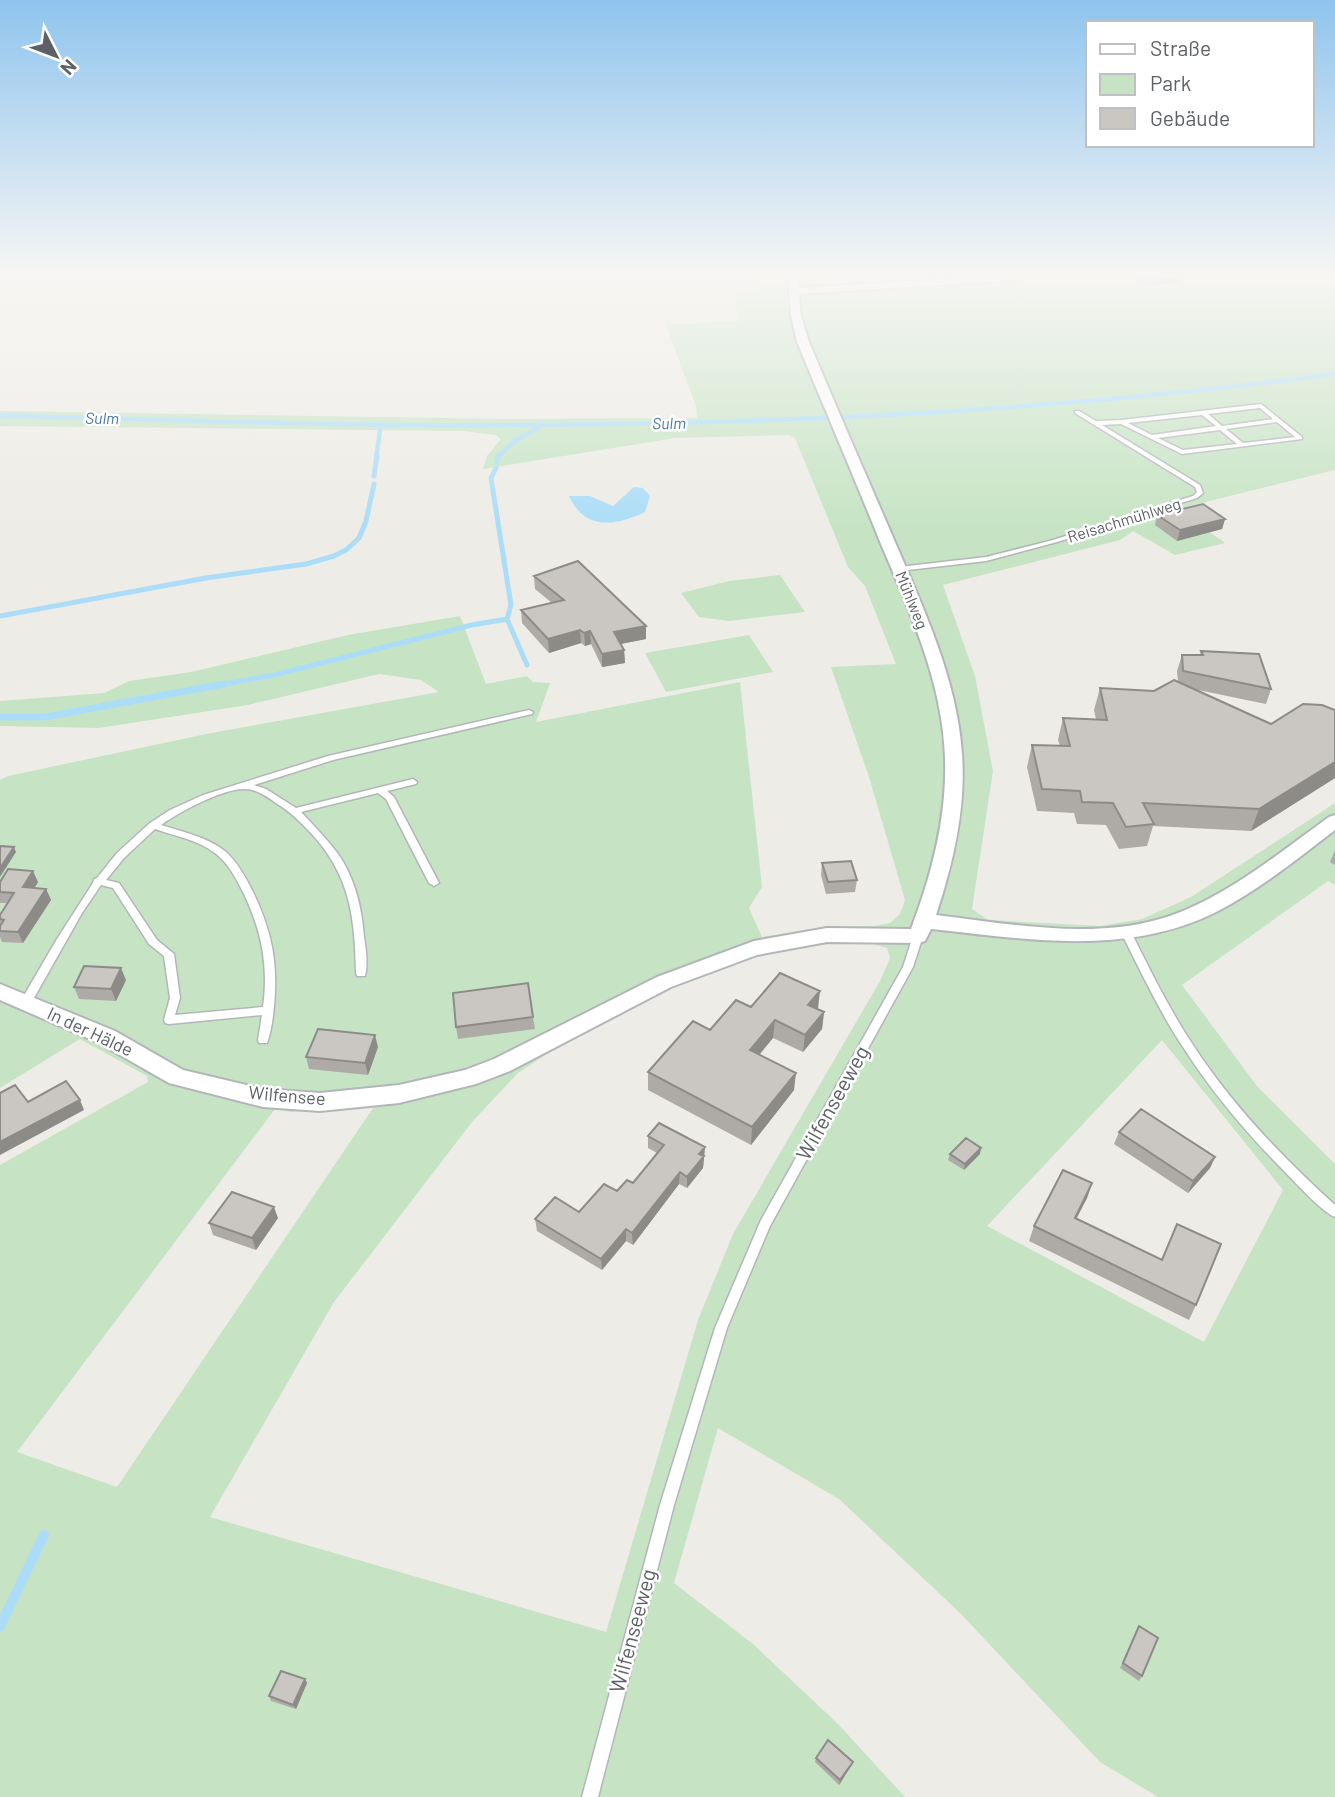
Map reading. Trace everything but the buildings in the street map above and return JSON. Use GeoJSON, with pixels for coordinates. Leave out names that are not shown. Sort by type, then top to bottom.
{"type":"FeatureCollection","features":[{"type":"Feature","properties":{"kind":"street","name":"Mühlweg"},"geometry":{"type":"LineString","coordinates":[[811,361],[930,648],[954,754],[951,815],[940,877],[921,928]]}},
{"type":"Feature","properties":{"kind":"street"},"geometry":{"type":"LineString","coordinates":[[921,928],[1094,935],[1155,927],[1207,908],[1335,821]]}},
{"type":"Feature","properties":{"kind":"street","name":"Wilfensee"},"geometry":{"type":"LineString","coordinates":[[177,1077],[262,1098],[320,1102],[399,1094],[468,1078],[502,1065],[664,982],[754,948],[827,935],[921,928]]}},
{"type":"Feature","properties":{"kind":"street","name":"In der Hälde"},"geometry":{"type":"LineString","coordinates":[[0,992],[107,1037],[177,1077]]}},
{"type":"Feature","properties":{"kind":"lane"},"geometry":{"type":"LineString","coordinates":[[1096,423],[1261,406],[1300,438],[1182,452],[1122,422]]}},
{"type":"Feature","properties":{"kind":"lane","name":"Reisachmühlweg"},"geometry":{"type":"LineString","coordinates":[[899,569],[986,559],[1055,541],[1195,497],[1200,493],[1198,486],[1077,412]]}},
{"type":"Feature","properties":{"kind":"lane"},"geometry":{"type":"LineString","coordinates":[[1202,412],[1242,445]]}},
{"type":"Feature","properties":{"kind":"lane"},"geometry":{"type":"LineString","coordinates":[[1156,418],[1193,430]]}},
{"type":"Feature","properties":{"kind":"lane"},"geometry":{"type":"LineString","coordinates":[[1150,437],[1277,420]]}},
{"type":"Feature","properties":{"kind":"lane"},"geometry":{"type":"LineString","coordinates":[[26,1002],[97,881],[121,854],[153,825],[184,805],[331,758],[530,712]]}},
{"type":"Feature","properties":{"kind":"lane"},"geometry":{"type":"LineString","coordinates":[[295,811],[413,782]]}},
{"type":"Feature","properties":{"kind":"lane"},"geometry":{"type":"LineString","coordinates":[[243,785],[260,790],[295,811],[338,862],[355,908],[361,937],[361,973]]}},
{"type":"Feature","properties":{"kind":"lane"},"geometry":{"type":"LineString","coordinates":[[381,791],[390,797],[434,883]]}},
{"type":"Feature","properties":{"kind":"lane"},"geometry":{"type":"LineString","coordinates":[[153,825],[200,842],[222,854],[243,882],[268,935],[272,982],[263,1040]]}},
{"type":"Feature","properties":{"kind":"lane"},"geometry":{"type":"LineString","coordinates":[[97,881],[116,885],[153,942],[169,954],[175,998],[169,1020],[269,1010]]}},
{"type":"Feature","properties":{"kind":"lane","name":"Wilfenseeweg"},"geometry":{"type":"LineString","coordinates":[[590,1797],[653,1557],[721,1328],[765,1224],[908,967],[921,928]]}},
{"type":"Feature","properties":{"kind":"lane"},"geometry":{"type":"LineString","coordinates":[[1126,932],[1161,1001],[1199,1064],[1248,1124],[1335,1212]]}},
{"type":"Feature","properties":{"kind":"green space"},"geometry":{"type":"Polygon","coordinates":[[[679,361],[1335,361],[1335,470],[1177,509],[1225,543],[1175,555],[1133,531],[1120,540],[943,585],[975,676],[993,771],[972,909],[988,920],[1100,926],[1142,919],[1191,897],[1335,803],[1335,885],[1328,881],[1182,985],[1257,1086],[1335,1164],[1335,1797],[1158,1797],[1100,1762],[961,1614],[839,1499],[718,1428],[674,1583],[753,1644],[838,1724],[905,1797],[0,1797],[0,1165],[148,1082],[147,1076],[80,1039],[0,1088],[0,780],[8,776],[211,733],[439,692],[421,680],[379,674],[248,705],[99,728],[0,726],[0,701],[104,693],[129,681],[191,672],[348,635],[460,616],[486,684],[527,676],[533,682],[550,683],[536,722],[740,682],[762,887],[749,908],[762,937],[823,927],[875,926],[890,923],[900,914],[905,900],[869,777],[831,667],[896,664],[865,586],[848,567],[795,438],[789,435],[675,438],[483,469],[487,456],[501,439],[496,435],[463,431],[0,426],[0,411],[518,419],[697,418],[696,406],[679,361]],[[840,942],[755,955],[669,987],[562,1044],[518,1073],[472,1122],[334,1302],[210,1517],[606,1632],[698,1320],[733,1234],[880,981],[890,958],[887,948],[873,944],[840,942]],[[1162,1040],[987,1226],[1204,1342],[1283,1190],[1162,1040]],[[375,1105],[291,1112],[275,1109],[17,1452],[117,1487],[375,1105]]]}},
{"type":"Feature","properties":{"kind":"green space"},"geometry":{"type":"Polygon","coordinates":[[[780,575],[805,612],[729,621],[699,617],[681,593],[729,581],[780,575]]]}},
{"type":"Feature","properties":{"kind":"green space"},"geometry":{"type":"Polygon","coordinates":[[[749,635],[773,672],[666,692],[645,653],[749,635]]]}},
{"type":"Feature","properties":{"kind":"water"},"geometry":{"type":"Polygon","coordinates":[[[634,487],[643,488],[650,496],[645,512],[612,522],[592,520],[576,507],[569,496],[590,496],[613,506],[634,487]]]}},
{"type":"Feature","properties":{"kind":"waterway","name":"Sulm"},"geometry":{"type":"LineString","coordinates":[[381,425],[632,424],[867,416],[1101,400],[1335,374]]}},
{"type":"Feature","properties":{"kind":"waterway","name":"Sulm"},"geometry":{"type":"LineString","coordinates":[[0,416],[381,425]]}},
{"type":"Feature","properties":{"kind":"waterway"},"geometry":{"type":"LineString","coordinates":[[376,458],[381,425]]}},
{"type":"Feature","properties":{"kind":"waterway"},"geometry":{"type":"LineString","coordinates":[[498,457],[516,440],[538,428]]}},
{"type":"Feature","properties":{"kind":"waterway"},"geometry":{"type":"LineString","coordinates":[[374,476],[377,456]]}},
{"type":"Feature","properties":{"kind":"waterway"},"geometry":{"type":"LineString","coordinates":[[497,462],[498,457]]}},
{"type":"Feature","properties":{"kind":"waterway"},"geometry":{"type":"LineString","coordinates":[[496,468],[491,478],[511,605],[507,619]]}},
{"type":"Feature","properties":{"kind":"waterway"},"geometry":{"type":"LineString","coordinates":[[0,616],[206,578],[306,564],[334,556],[346,550],[359,538],[366,521],[374,484]]}},
{"type":"Feature","properties":{"kind":"waterway"},"geometry":{"type":"LineString","coordinates":[[214,686],[274,675],[472,625],[507,619]]}},
{"type":"Feature","properties":{"kind":"waterway"},"geometry":{"type":"LineString","coordinates":[[507,619],[527,665]]}},
{"type":"Feature","properties":{"kind":"waterway"},"geometry":{"type":"LineString","coordinates":[[0,717],[45,717],[224,684]]}},
{"type":"Feature","properties":{"kind":"waterway"},"geometry":{"type":"LineString","coordinates":[[0,1626],[44,1535]]}}]}
